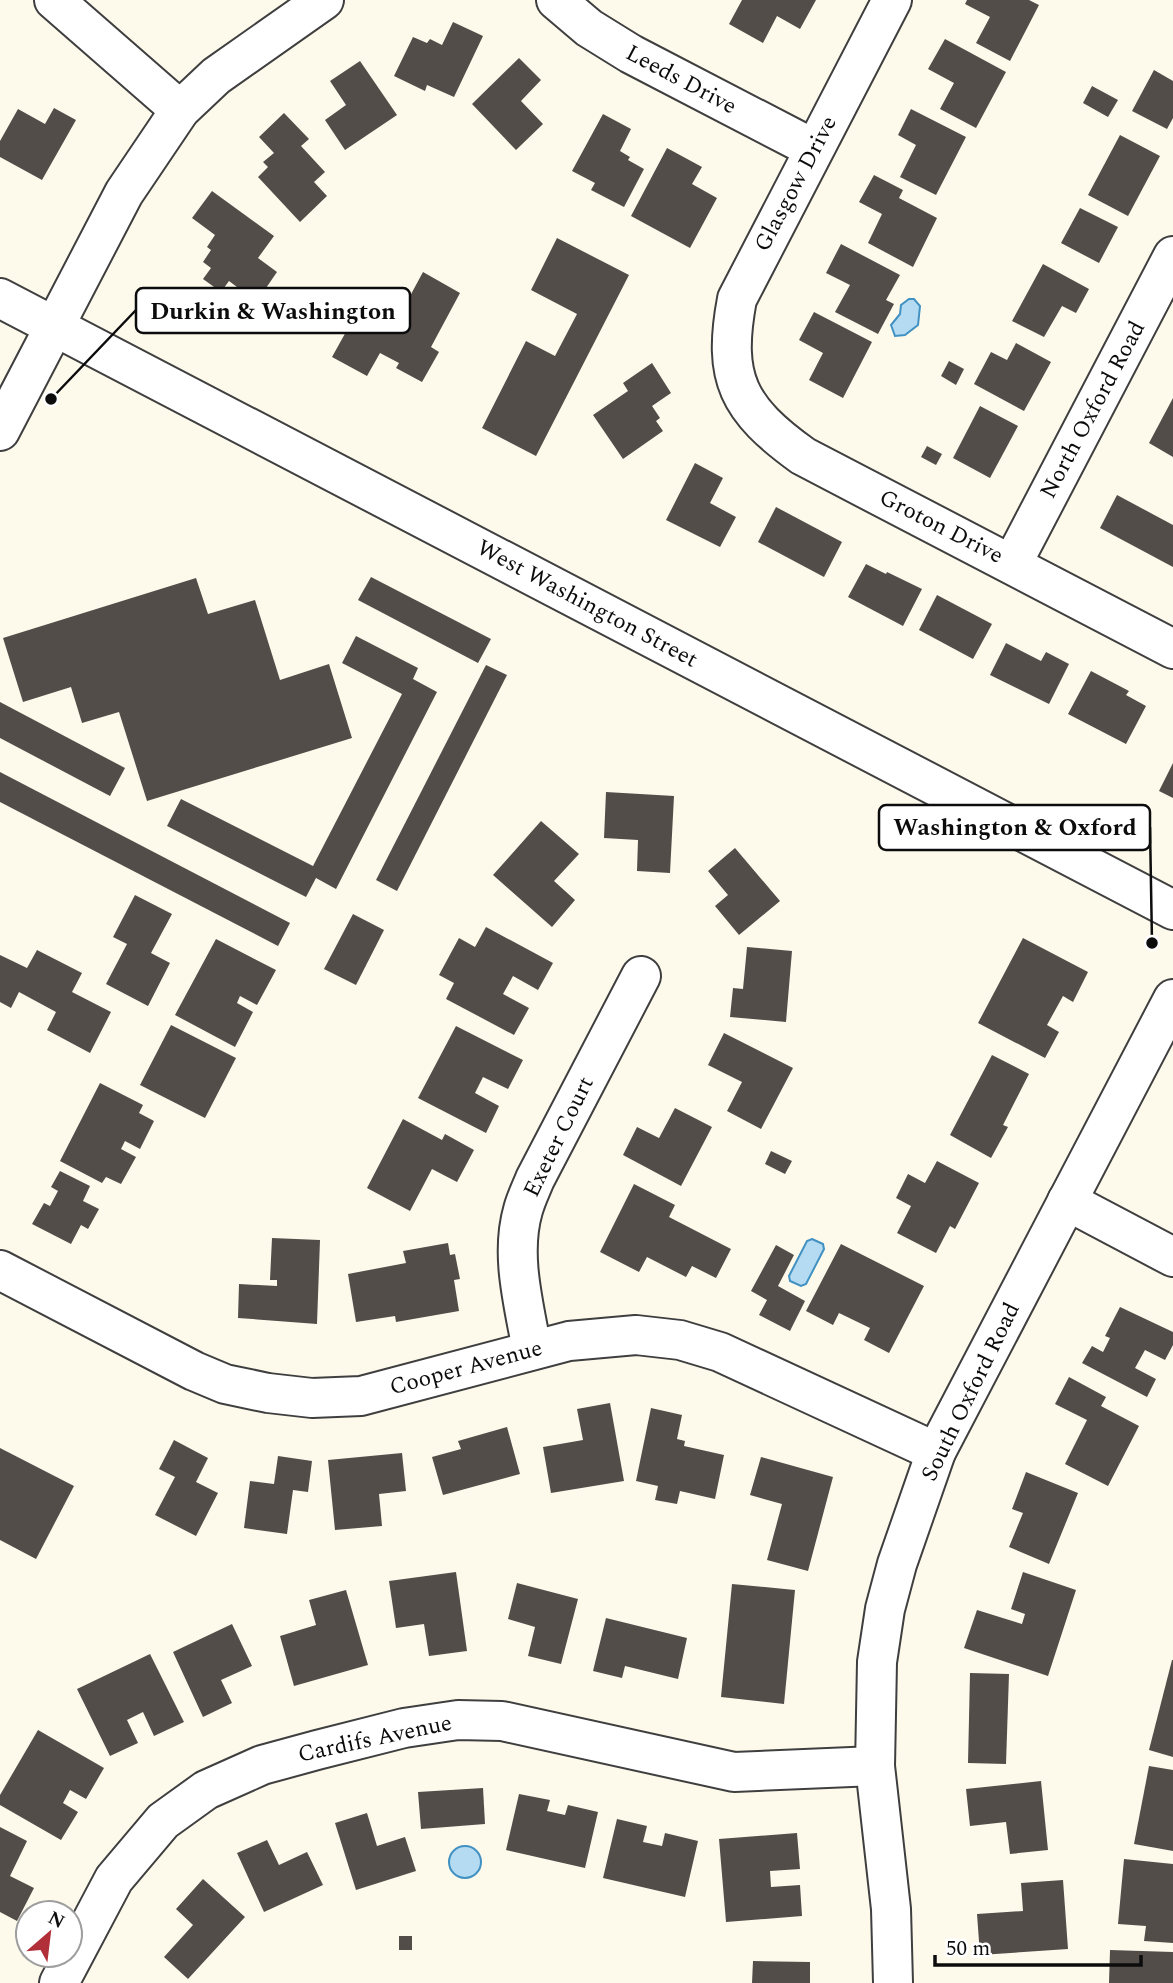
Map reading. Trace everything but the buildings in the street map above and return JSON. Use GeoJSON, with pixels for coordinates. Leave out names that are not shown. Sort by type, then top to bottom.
{"type":"FeatureCollection","features":[{"type":"Feature","properties":{"kind":"street"},"geometry":{"type":"LineString","coordinates":[[54,0],[180,110]]}},
{"type":"Feature","properties":{"kind":"street"},"geometry":{"type":"LineString","coordinates":[[0,432],[124,192],[180,110],[216,76],[324,0]]}},
{"type":"Feature","properties":{"kind":"street","name":"Leeds Drive"},"geometry":{"type":"LineString","coordinates":[[556,0],[589,28],[631,54],[814,149]]}},
{"type":"Feature","properties":{"kind":"street","name":"Glasgow Drive"},"geometry":{"type":"LineString","coordinates":[[736,377],[731,357],[737,299],[892,0]]}},
{"type":"Feature","properties":{"kind":"street","name":"North Oxford Road"},"geometry":{"type":"LineString","coordinates":[[1012,564],[1173,256]]}},
{"type":"Feature","properties":{"kind":"street","name":"West Washington Street"},"geometry":{"type":"LineString","coordinates":[[0,298],[1173,910]]}},
{"type":"Feature","properties":{"kind":"street","name":"Groton Drive"},"geometry":{"type":"LineString","coordinates":[[736,377],[741,394],[753,412],[771,432],[803,456],[1173,649]]}},
{"type":"Feature","properties":{"kind":"street","name":"Exeter Court"},"geometry":{"type":"LineString","coordinates":[[532,1350],[519,1278],[518,1245],[523,1211],[535,1179],[641,976]]}},
{"type":"Feature","properties":{"kind":"street","name":"South Oxford Road"},"geometry":{"type":"LineString","coordinates":[[893,1983],[891,1909],[875,1766],[877,1662],[885,1609],[897,1564],[936,1452],[1173,999]]}},
{"type":"Feature","properties":{"kind":"street"},"geometry":{"type":"LineString","coordinates":[[1067,1201],[1173,1257]]}},
{"type":"Feature","properties":{"kind":"street","name":"Cooper Avenue"},"geometry":{"type":"LineString","coordinates":[[0,1270],[194,1371],[225,1384],[268,1393],[312,1398],[361,1395],[569,1341],[636,1335],[680,1340],[720,1352],[762,1369],[936,1452]]}},
{"type":"Feature","properties":{"kind":"street","name":"Cardifs Avenue"},"geometry":{"type":"LineString","coordinates":[[59,1983],[114,1879],[163,1821],[206,1790],[262,1765],[317,1750],[404,1728],[458,1720],[502,1721],[734,1772],[875,1766]]}},
{"type":"Feature","properties":{"kind":"water"},"geometry":{"type":"Polygon","coordinates":[[[914,299],[920,306],[918,325],[905,335],[895,336],[891,325],[900,314],[901,305],[914,299]]]}},
{"type":"Feature","properties":{"kind":"water"},"geometry":{"type":"Polygon","coordinates":[[[812,1239],[823,1244],[824,1249],[806,1284],[801,1286],[790,1281],[789,1276],[807,1241],[812,1239]]]}},
{"type":"Feature","properties":{"kind":"water"},"geometry":{"type":"Polygon","coordinates":[[[465,1846],[476,1851],[481,1862],[476,1873],[465,1878],[454,1873],[449,1862],[454,1851],[465,1846]]]}},
{"type":"Feature","properties":{"kind":"place","name":"Durkin & Washington"},"geometry":{"type":"Point","coordinates":[51,399]}},
{"type":"Feature","properties":{"kind":"place","name":"Washington & Oxford"},"geometry":{"type":"Point","coordinates":[1152,943]}}]}
